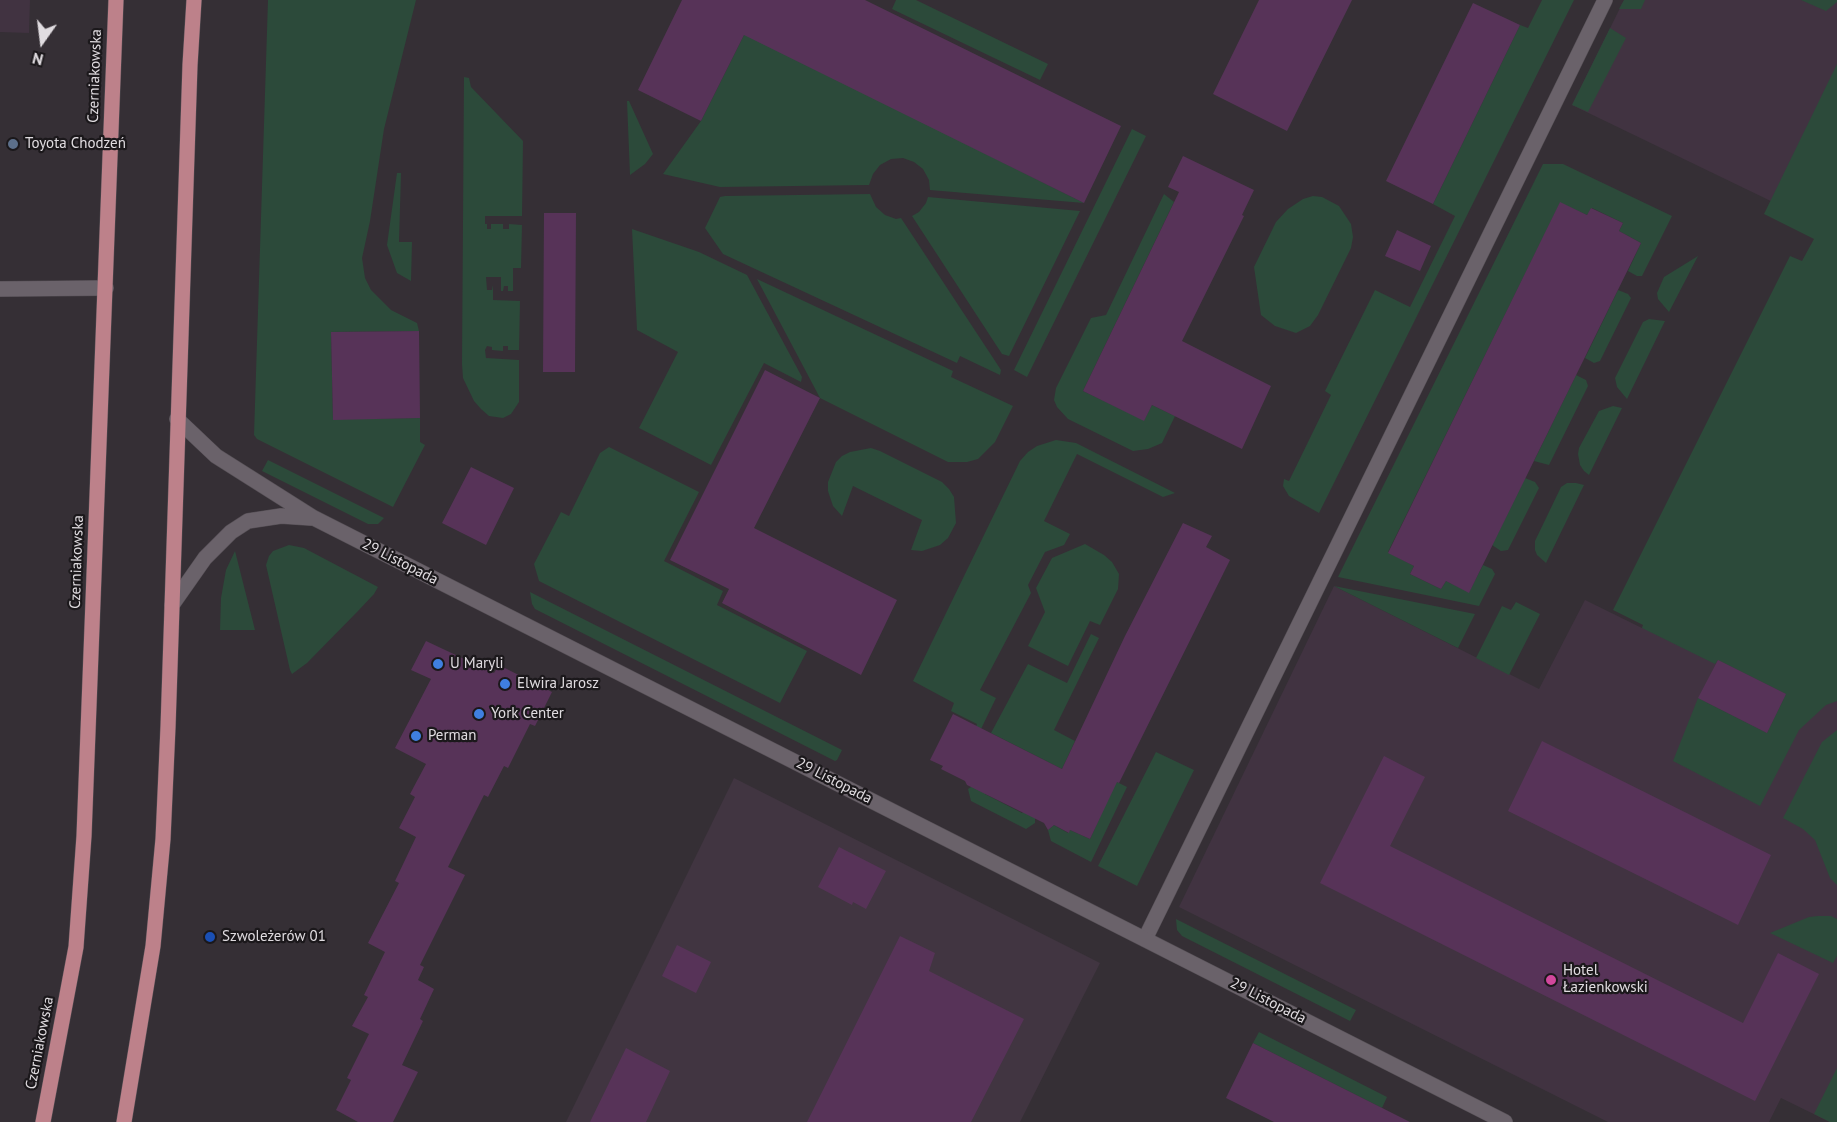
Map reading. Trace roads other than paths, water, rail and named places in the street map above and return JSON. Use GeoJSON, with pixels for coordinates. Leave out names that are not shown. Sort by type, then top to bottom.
{"type":"FeatureCollection","features":[{"type":"Feature","properties":{"kind":"main road","name":"Czerniakowska"},"geometry":{"type":"LineString","coordinates":[[44,1122],[77,936],[84,836],[116,0]]}},
{"type":"Feature","properties":{"kind":"main road"},"geometry":{"type":"LineString","coordinates":[[124,1122],[153,946],[162,839],[194,0]]}},
{"type":"Feature","properties":{"kind":"street"},"geometry":{"type":"LineString","coordinates":[[1145,939],[1605,0]]}},
{"type":"Feature","properties":{"kind":"street"},"geometry":{"type":"LineString","coordinates":[[0,289],[106,288]]}},
{"type":"Feature","properties":{"kind":"street","name":"29 Listopada"},"geometry":{"type":"LineString","coordinates":[[177,419],[216,456],[314,518],[1505,1122]]}},
{"type":"Feature","properties":{"kind":"street"},"geometry":{"type":"LineString","coordinates":[[172,605],[205,558],[231,532],[248,521],[281,516],[314,518]]}},
{"type":"Feature","properties":{"kind":"place","name":"Toyota Chodzeń"},"geometry":{"type":"Point","coordinates":[13,144]}},
{"type":"Feature","properties":{"kind":"place","name":"U Maryli"},"geometry":{"type":"Point","coordinates":[438,664]}},
{"type":"Feature","properties":{"kind":"place","name":"Elwira Jarosz"},"geometry":{"type":"Point","coordinates":[505,684]}},
{"type":"Feature","properties":{"kind":"place","name":"York Center"},"geometry":{"type":"Point","coordinates":[479,714]}},
{"type":"Feature","properties":{"kind":"place","name":"Perman"},"geometry":{"type":"Point","coordinates":[416,736]}},
{"type":"Feature","properties":{"kind":"place","name":"Szwoleżerów 01"},"geometry":{"type":"Point","coordinates":[210,937]}},
{"type":"Feature","properties":{"kind":"place","name":"Hotel Łazienkowski"},"geometry":{"type":"Point","coordinates":[1551,980]}}]}
